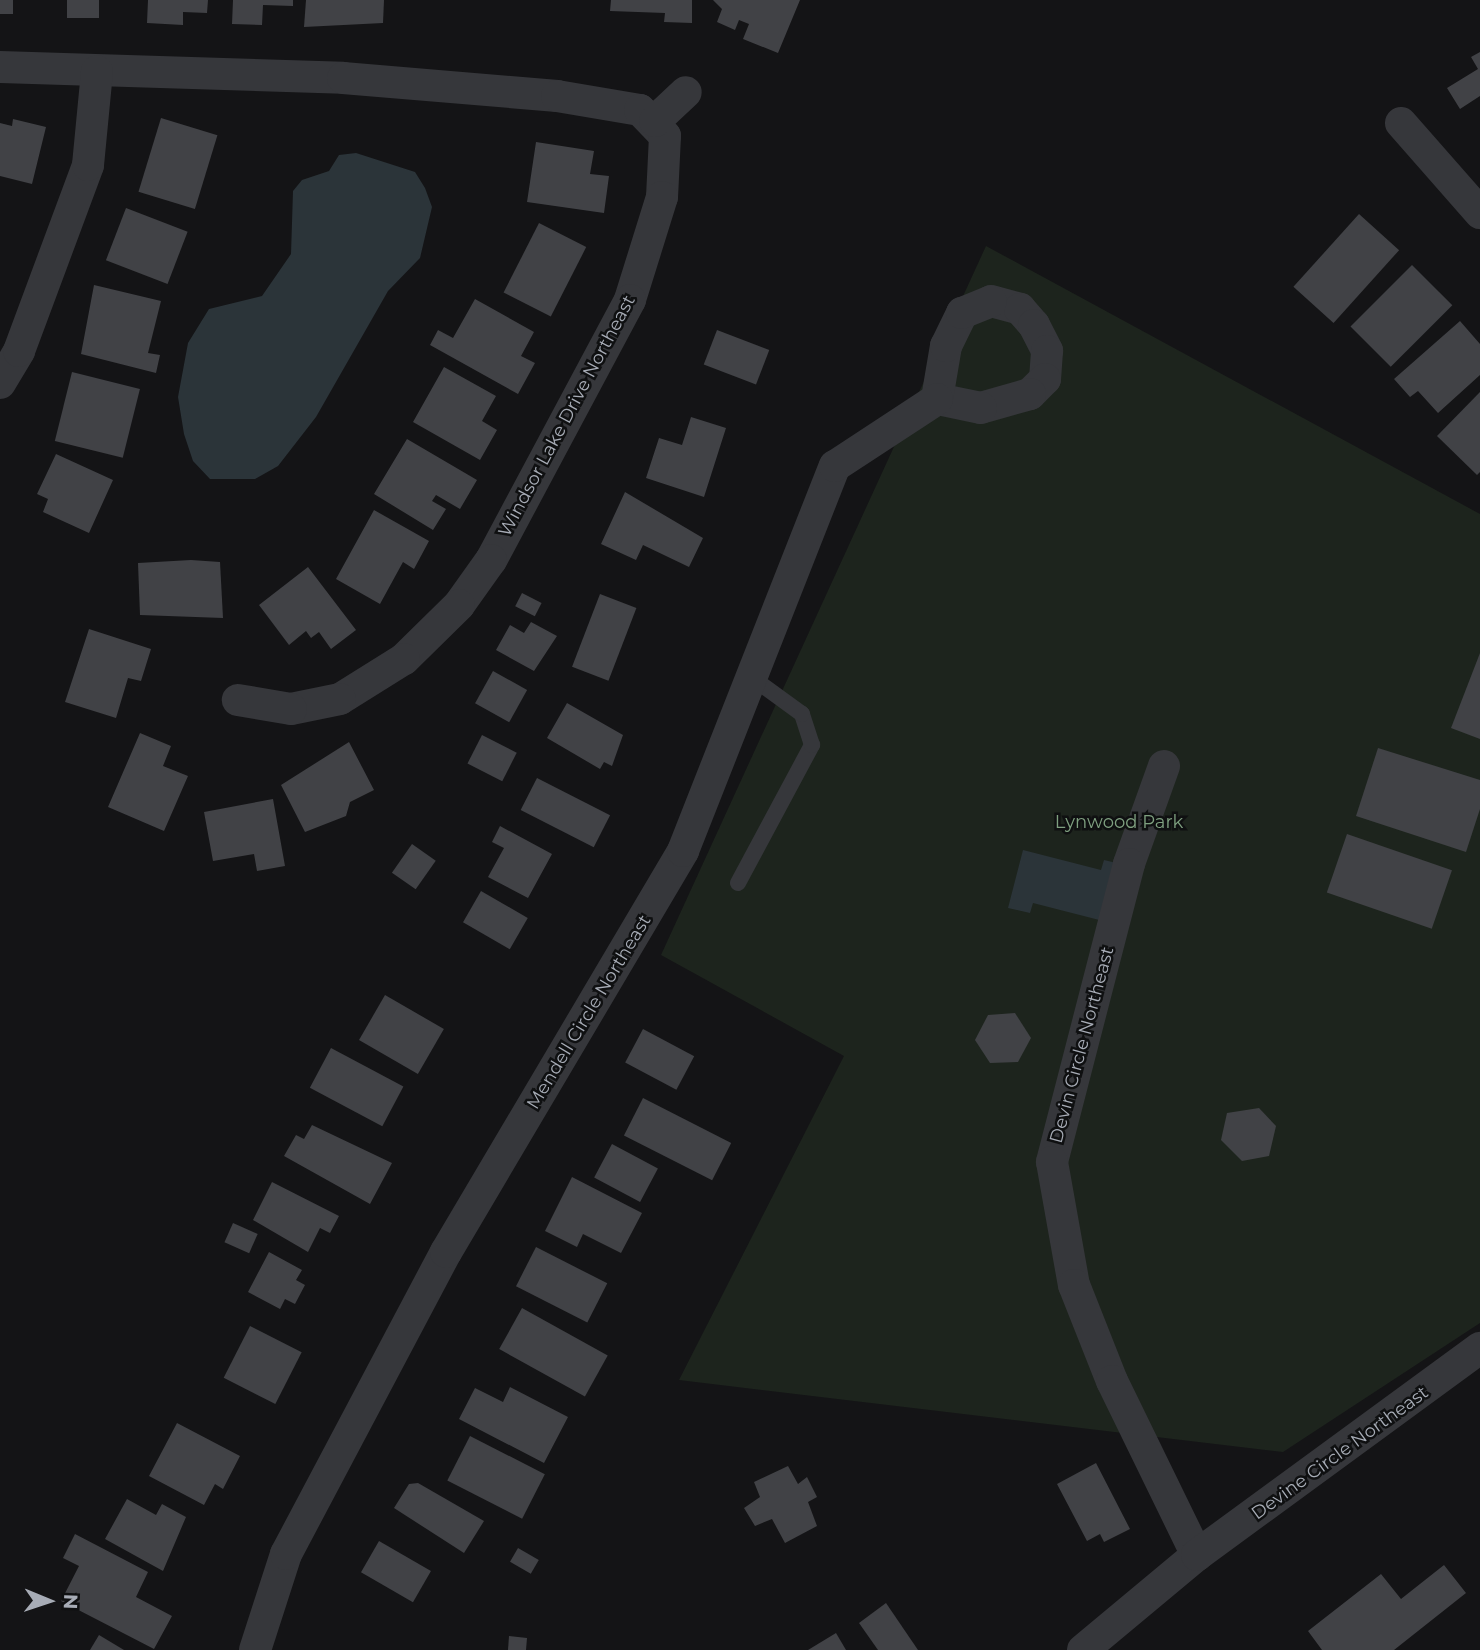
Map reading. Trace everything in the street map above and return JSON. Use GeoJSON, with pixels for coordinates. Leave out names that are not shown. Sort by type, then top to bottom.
{"type":"FeatureCollection","features":[{"type":"Feature","properties":{"kind":"street"},"geometry":{"type":"LineString","coordinates":[[0,67],[459,87],[616,104],[655,121],[686,92]]}},
{"type":"Feature","properties":{"kind":"street"},"geometry":{"type":"LineString","coordinates":[[0,383],[19,351],[88,165],[97,71]]}},
{"type":"Feature","properties":{"kind":"street","name":"Windsor Lake Drive Northeast"},"geometry":{"type":"LineString","coordinates":[[238,700],[290,709],[340,699],[404,659],[459,605],[491,560],[613,337],[644,268],[665,163],[665,136],[655,121]]}},
{"type":"Feature","properties":{"kind":"street"},"geometry":{"type":"LineString","coordinates":[[1401,123],[1480,213]]}},
{"type":"Feature","properties":{"kind":"street","name":"Mendell Circle Northeast"},"geometry":{"type":"LineString","coordinates":[[255,1650],[286,1554],[446,1252],[683,850],[754,679],[835,467],[937,399]]}},
{"type":"Feature","properties":{"kind":"street","name":"Devin Circle Northeast"},"geometry":{"type":"LineString","coordinates":[[1164,766],[1129,864],[1052,1162],[1074,1285],[1112,1381],[1197,1555]]}},
{"type":"Feature","properties":{"kind":"street","name":"Devine Circle Northeast"},"geometry":{"type":"LineString","coordinates":[[1083,1650],[1197,1555],[1480,1348]]}},
{"type":"Feature","properties":{"kind":"lane"},"geometry":{"type":"LineString","coordinates":[[738,883],[812,745],[802,714],[754,679]]}},
{"type":"Feature","properties":{"kind":"green space","name":"Lynwood Park"},"geometry":{"type":"Polygon","coordinates":[[[986,246],[1480,514],[1480,1323],[1283,1452],[679,1380],[844,1056],[661,955],[986,246]]]}},
{"type":"Feature","properties":{"kind":"shaded area"},"geometry":{"type":"Polygon","coordinates":[[[356,153],[415,172],[425,188],[432,207],[420,258],[388,291],[316,417],[278,466],[255,479],[210,479],[193,461],[184,434],[178,397],[188,343],[209,309],[262,296],[291,254],[293,191],[302,180],[329,171],[339,155],[356,153]]]}},
{"type":"Feature","properties":{"kind":"shaded area"},"geometry":{"type":"Polygon","coordinates":[[[1023,850],[1101,870],[1104,860],[1125,865],[1111,923],[1033,903],[1030,913],[1008,908],[1023,850]]]}},
{"type":"Feature","properties":{"kind":"building"},"geometry":{"type":"Polygon","coordinates":[[[0,0],[13,0],[13,14],[0,14],[0,0]]]}},
{"type":"Feature","properties":{"kind":"building"},"geometry":{"type":"Polygon","coordinates":[[[67,0],[99,0],[99,18],[67,18],[67,0]]]}},
{"type":"Feature","properties":{"kind":"building"},"geometry":{"type":"Polygon","coordinates":[[[148,0],[208,0],[207,13],[183,12],[183,25],[147,23],[148,0]]]}},
{"type":"Feature","properties":{"kind":"building"},"geometry":{"type":"Polygon","coordinates":[[[233,0],[293,0],[293,6],[263,5],[262,25],[232,24],[233,0]]]}},
{"type":"Feature","properties":{"kind":"building"},"geometry":{"type":"Polygon","coordinates":[[[306,0],[384,0],[383,23],[304,27],[306,0]]]}},
{"type":"Feature","properties":{"kind":"building"},"geometry":{"type":"Polygon","coordinates":[[[611,0],[692,0],[692,23],[664,22],[665,13],[610,11],[611,0]]]}},
{"type":"Feature","properties":{"kind":"building"},"geometry":{"type":"Polygon","coordinates":[[[713,0],[800,0],[778,53],[743,39],[749,24],[739,20],[735,30],[717,22],[722,9],[713,0]]]}},
{"type":"Feature","properties":{"kind":"building"},"geometry":{"type":"Polygon","coordinates":[[[1480,52],[1480,96],[1460,109],[1447,88],[1478,69],[1471,57],[1480,52]]]}},
{"type":"Feature","properties":{"kind":"building"},"geometry":{"type":"Polygon","coordinates":[[[161,118],[217,135],[195,209],[138,192],[161,118]]]}},
{"type":"Feature","properties":{"kind":"building"},"geometry":{"type":"Polygon","coordinates":[[[13,119],[46,127],[32,184],[0,176],[0,123],[12,126],[13,119]]]}},
{"type":"Feature","properties":{"kind":"building"},"geometry":{"type":"Polygon","coordinates":[[[536,142],[594,151],[590,174],[609,176],[604,213],[527,202],[536,142]]]}},
{"type":"Feature","properties":{"kind":"building"},"geometry":{"type":"Polygon","coordinates":[[[126,208],[188,232],[168,284],[106,260],[126,208]]]}},
{"type":"Feature","properties":{"kind":"building"},"geometry":{"type":"Polygon","coordinates":[[[1359,214],[1399,250],[1334,323],[1293,287],[1359,214]]]}},
{"type":"Feature","properties":{"kind":"building"},"geometry":{"type":"Polygon","coordinates":[[[539,223],[586,247],[551,317],[504,292],[539,223]]]}},
{"type":"Feature","properties":{"kind":"building"},"geometry":{"type":"Polygon","coordinates":[[[1412,265],[1452,305],[1391,367],[1350,327],[1412,265]]]}},
{"type":"Feature","properties":{"kind":"building"},"geometry":{"type":"Polygon","coordinates":[[[94,285],[161,301],[148,353],[160,355],[156,373],[81,354],[94,285]]]}},
{"type":"Feature","properties":{"kind":"building"},"geometry":{"type":"Polygon","coordinates":[[[475,299],[534,332],[521,356],[535,363],[518,394],[430,345],[438,330],[453,338],[475,299]]]}},
{"type":"Feature","properties":{"kind":"building"},"geometry":{"type":"Polygon","coordinates":[[[1460,321],[1480,344],[1480,375],[1438,413],[1418,391],[1410,397],[1394,379],[1460,321]]]}},
{"type":"Feature","properties":{"kind":"building"},"geometry":{"type":"Polygon","coordinates":[[[717,330],[769,350],[756,385],[704,365],[717,330]]]}},
{"type":"Feature","properties":{"kind":"building"},"geometry":{"type":"Polygon","coordinates":[[[444,367],[496,396],[482,421],[497,430],[480,460],[413,422],[444,367]]]}},
{"type":"Feature","properties":{"kind":"building"},"geometry":{"type":"Polygon","coordinates":[[[72,372],[140,389],[123,458],[55,441],[72,372]]]}},
{"type":"Feature","properties":{"kind":"building"},"geometry":{"type":"Polygon","coordinates":[[[1480,392],[1480,472],[1477,475],[1437,436],[1480,392]]]}},
{"type":"Feature","properties":{"kind":"building"},"geometry":{"type":"Polygon","coordinates":[[[691,417],[726,428],[704,497],[646,478],[659,438],[682,445],[691,417]]]}},
{"type":"Feature","properties":{"kind":"building"},"geometry":{"type":"Polygon","coordinates":[[[407,439],[477,480],[460,509],[436,495],[432,501],[446,509],[433,530],[374,494],[407,439]]]}},
{"type":"Feature","properties":{"kind":"building"},"geometry":{"type":"Polygon","coordinates":[[[56,454],[113,480],[89,533],[43,512],[48,499],[37,494],[56,454]]]}},
{"type":"Feature","properties":{"kind":"building"},"geometry":{"type":"Polygon","coordinates":[[[625,492],[703,538],[689,567],[643,545],[636,560],[601,544],[625,492]]]}},
{"type":"Feature","properties":{"kind":"building"},"geometry":{"type":"Polygon","coordinates":[[[374,510],[429,541],[414,569],[403,562],[380,604],[336,579],[374,510]]]}},
{"type":"Feature","properties":{"kind":"building"},"geometry":{"type":"Polygon","coordinates":[[[191,560],[220,562],[223,618],[140,615],[138,563],[191,560]]]}},
{"type":"Feature","properties":{"kind":"building"},"geometry":{"type":"Polygon","coordinates":[[[308,567],[356,630],[331,649],[319,632],[311,638],[306,631],[289,645],[259,605],[308,567]]]}},
{"type":"Feature","properties":{"kind":"building"},"geometry":{"type":"Polygon","coordinates":[[[522,593],[542,603],[535,616],[515,606],[522,593]]]}},
{"type":"Feature","properties":{"kind":"building"},"geometry":{"type":"Polygon","coordinates":[[[600,594],[636,608],[608,681],[572,667],[600,594]]]}},
{"type":"Feature","properties":{"kind":"building"},"geometry":{"type":"Polygon","coordinates":[[[531,622],[557,636],[534,671],[496,650],[510,625],[524,633],[531,622]]]}},
{"type":"Feature","properties":{"kind":"building"},"geometry":{"type":"Polygon","coordinates":[[[89,629],[151,649],[141,681],[128,678],[116,718],[65,702],[89,629]]]}},
{"type":"Feature","properties":{"kind":"building"},"geometry":{"type":"Polygon","coordinates":[[[1480,653],[1480,739],[1451,728],[1480,653]]]}},
{"type":"Feature","properties":{"kind":"building"},"geometry":{"type":"Polygon","coordinates":[[[493,671],[527,690],[509,722],[475,703],[493,671]]]}},
{"type":"Feature","properties":{"kind":"building"},"geometry":{"type":"Polygon","coordinates":[[[567,703],[623,735],[612,766],[604,762],[600,769],[547,738],[567,703]]]}},
{"type":"Feature","properties":{"kind":"building"},"geometry":{"type":"Polygon","coordinates":[[[140,733],[171,746],[163,766],[188,776],[164,831],[108,807],[140,733]]]}},
{"type":"Feature","properties":{"kind":"building"},"geometry":{"type":"Polygon","coordinates":[[[482,735],[517,753],[502,781],[467,764],[482,735]]]}},
{"type":"Feature","properties":{"kind":"building"},"geometry":{"type":"Polygon","coordinates":[[[349,742],[374,790],[350,802],[346,816],[305,832],[281,785],[349,742]]]}},
{"type":"Feature","properties":{"kind":"building"},"geometry":{"type":"Polygon","coordinates":[[[1378,748],[1480,780],[1480,809],[1466,852],[1356,816],[1378,748]]]}},
{"type":"Feature","properties":{"kind":"building"},"geometry":{"type":"Polygon","coordinates":[[[537,778],[610,815],[594,847],[521,810],[537,778]]]}},
{"type":"Feature","properties":{"kind":"building"},"geometry":{"type":"Polygon","coordinates":[[[273,799],[285,866],[257,871],[254,854],[213,861],[204,812],[273,799]]]}},
{"type":"Feature","properties":{"kind":"building"},"geometry":{"type":"Polygon","coordinates":[[[500,826],[552,854],[528,898],[488,877],[504,848],[492,842],[500,826]]]}},
{"type":"Feature","properties":{"kind":"building"},"geometry":{"type":"Polygon","coordinates":[[[1347,834],[1452,870],[1432,929],[1327,893],[1347,834]]]}},
{"type":"Feature","properties":{"kind":"building"},"geometry":{"type":"Polygon","coordinates":[[[412,844],[436,861],[416,889],[392,873],[412,844]]]}},
{"type":"Feature","properties":{"kind":"building"},"geometry":{"type":"Polygon","coordinates":[[[481,891],[528,918],[510,949],[463,922],[481,891]]]}},
{"type":"Feature","properties":{"kind":"building"},"geometry":{"type":"Polygon","coordinates":[[[385,995],[444,1029],[418,1074],[359,1040],[385,995]]]}},
{"type":"Feature","properties":{"kind":"building"},"geometry":{"type":"Polygon","coordinates":[[[1015,1013],[1031,1038],[1018,1062],[990,1063],[975,1040],[988,1015],[1015,1013]]]}},
{"type":"Feature","properties":{"kind":"building"},"geometry":{"type":"Polygon","coordinates":[[[643,1029],[694,1056],[676,1090],[625,1063],[643,1029]]]}},
{"type":"Feature","properties":{"kind":"building"},"geometry":{"type":"Polygon","coordinates":[[[331,1048],[403,1086],[382,1126],[310,1088],[331,1048]]]}},
{"type":"Feature","properties":{"kind":"building"},"geometry":{"type":"Polygon","coordinates":[[[643,1098],[731,1143],[712,1180],[624,1135],[643,1098]]]}},
{"type":"Feature","properties":{"kind":"building"},"geometry":{"type":"Polygon","coordinates":[[[1259,1108],[1276,1126],[1269,1156],[1242,1161],[1221,1140],[1227,1113],[1259,1108]]]}},
{"type":"Feature","properties":{"kind":"building"},"geometry":{"type":"Polygon","coordinates":[[[312,1125],[392,1163],[370,1204],[284,1156],[296,1135],[304,1139],[312,1125]]]}},
{"type":"Feature","properties":{"kind":"building"},"geometry":{"type":"Polygon","coordinates":[[[612,1144],[658,1168],[640,1202],[594,1178],[612,1144]]]}},
{"type":"Feature","properties":{"kind":"building"},"geometry":{"type":"Polygon","coordinates":[[[572,1177],[642,1213],[621,1253],[583,1234],[577,1247],[545,1231],[572,1177]]]}},
{"type":"Feature","properties":{"kind":"building"},"geometry":{"type":"Polygon","coordinates":[[[272,1182],[339,1216],[330,1233],[320,1228],[308,1252],[253,1220],[272,1182]]]}},
{"type":"Feature","properties":{"kind":"building"},"geometry":{"type":"Polygon","coordinates":[[[233,1223],[258,1234],[249,1253],[224,1242],[233,1223]]]}},
{"type":"Feature","properties":{"kind":"building"},"geometry":{"type":"Polygon","coordinates":[[[536,1247],[607,1283],[587,1323],[516,1286],[536,1247]]]}},
{"type":"Feature","properties":{"kind":"building"},"geometry":{"type":"Polygon","coordinates":[[[269,1252],[302,1270],[296,1280],[305,1285],[295,1304],[285,1299],[280,1309],[248,1292],[269,1252]]]}},
{"type":"Feature","properties":{"kind":"building"},"geometry":{"type":"Polygon","coordinates":[[[522,1308],[608,1356],[585,1397],[499,1349],[522,1308]]]}},
{"type":"Feature","properties":{"kind":"building"},"geometry":{"type":"Polygon","coordinates":[[[250,1326],[302,1352],[275,1404],[224,1378],[250,1326]]]}},
{"type":"Feature","properties":{"kind":"building"},"geometry":{"type":"Polygon","coordinates":[[[510,1387],[568,1417],[544,1463],[459,1419],[475,1388],[503,1402],[510,1387]]]}},
{"type":"Feature","properties":{"kind":"building"},"geometry":{"type":"Polygon","coordinates":[[[177,1423],[240,1456],[223,1489],[215,1484],[204,1505],[149,1476],[177,1423]]]}},
{"type":"Feature","properties":{"kind":"building"},"geometry":{"type":"Polygon","coordinates":[[[470,1436],[545,1474],[522,1519],[447,1481],[470,1436]]]}},
{"type":"Feature","properties":{"kind":"building"},"geometry":{"type":"Polygon","coordinates":[[[1096,1463],[1130,1529],[1104,1542],[1100,1534],[1087,1541],[1057,1484],[1096,1463]]]}},
{"type":"Feature","properties":{"kind":"building"},"geometry":{"type":"Polygon","coordinates":[[[788,1466],[798,1484],[807,1477],[817,1497],[808,1502],[817,1526],[785,1543],[772,1519],[755,1526],[744,1508],[760,1497],[754,1482],[788,1466]]]}},
{"type":"Feature","properties":{"kind":"building"},"geometry":{"type":"Polygon","coordinates":[[[418,1483],[484,1521],[464,1553],[394,1508],[409,1484],[418,1483]]]}},
{"type":"Feature","properties":{"kind":"building"},"geometry":{"type":"Polygon","coordinates":[[[127,1499],[156,1515],[162,1504],[186,1517],[163,1571],[105,1539],[127,1499]]]}},
{"type":"Feature","properties":{"kind":"building"},"geometry":{"type":"Polygon","coordinates":[[[75,1534],[148,1572],[136,1597],[172,1616],[154,1649],[61,1601],[79,1566],[63,1558],[75,1534]]]}},
{"type":"Feature","properties":{"kind":"building"},"geometry":{"type":"Polygon","coordinates":[[[379,1541],[431,1571],[413,1602],[361,1572],[379,1541]]]}},
{"type":"Feature","properties":{"kind":"building"},"geometry":{"type":"Polygon","coordinates":[[[518,1548],[539,1560],[531,1574],[510,1562],[518,1548]]]}},
{"type":"Feature","properties":{"kind":"building"},"geometry":{"type":"Polygon","coordinates":[[[1444,1565],[1466,1593],[1394,1650],[1322,1650],[1308,1631],[1381,1574],[1401,1599],[1444,1565]]]}},
{"type":"Feature","properties":{"kind":"building"},"geometry":{"type":"Polygon","coordinates":[[[886,1603],[918,1650],[878,1650],[859,1623],[886,1603]]]}},
{"type":"Feature","properties":{"kind":"building"},"geometry":{"type":"Polygon","coordinates":[[[836,1633],[846,1650],[808,1650],[836,1633]]]}},
{"type":"Feature","properties":{"kind":"building"},"geometry":{"type":"Polygon","coordinates":[[[99,1635],[124,1650],[90,1650],[99,1635]]]}},
{"type":"Feature","properties":{"kind":"building"},"geometry":{"type":"Polygon","coordinates":[[[509,1636],[527,1638],[526,1650],[508,1650],[509,1636]]]}}]}
